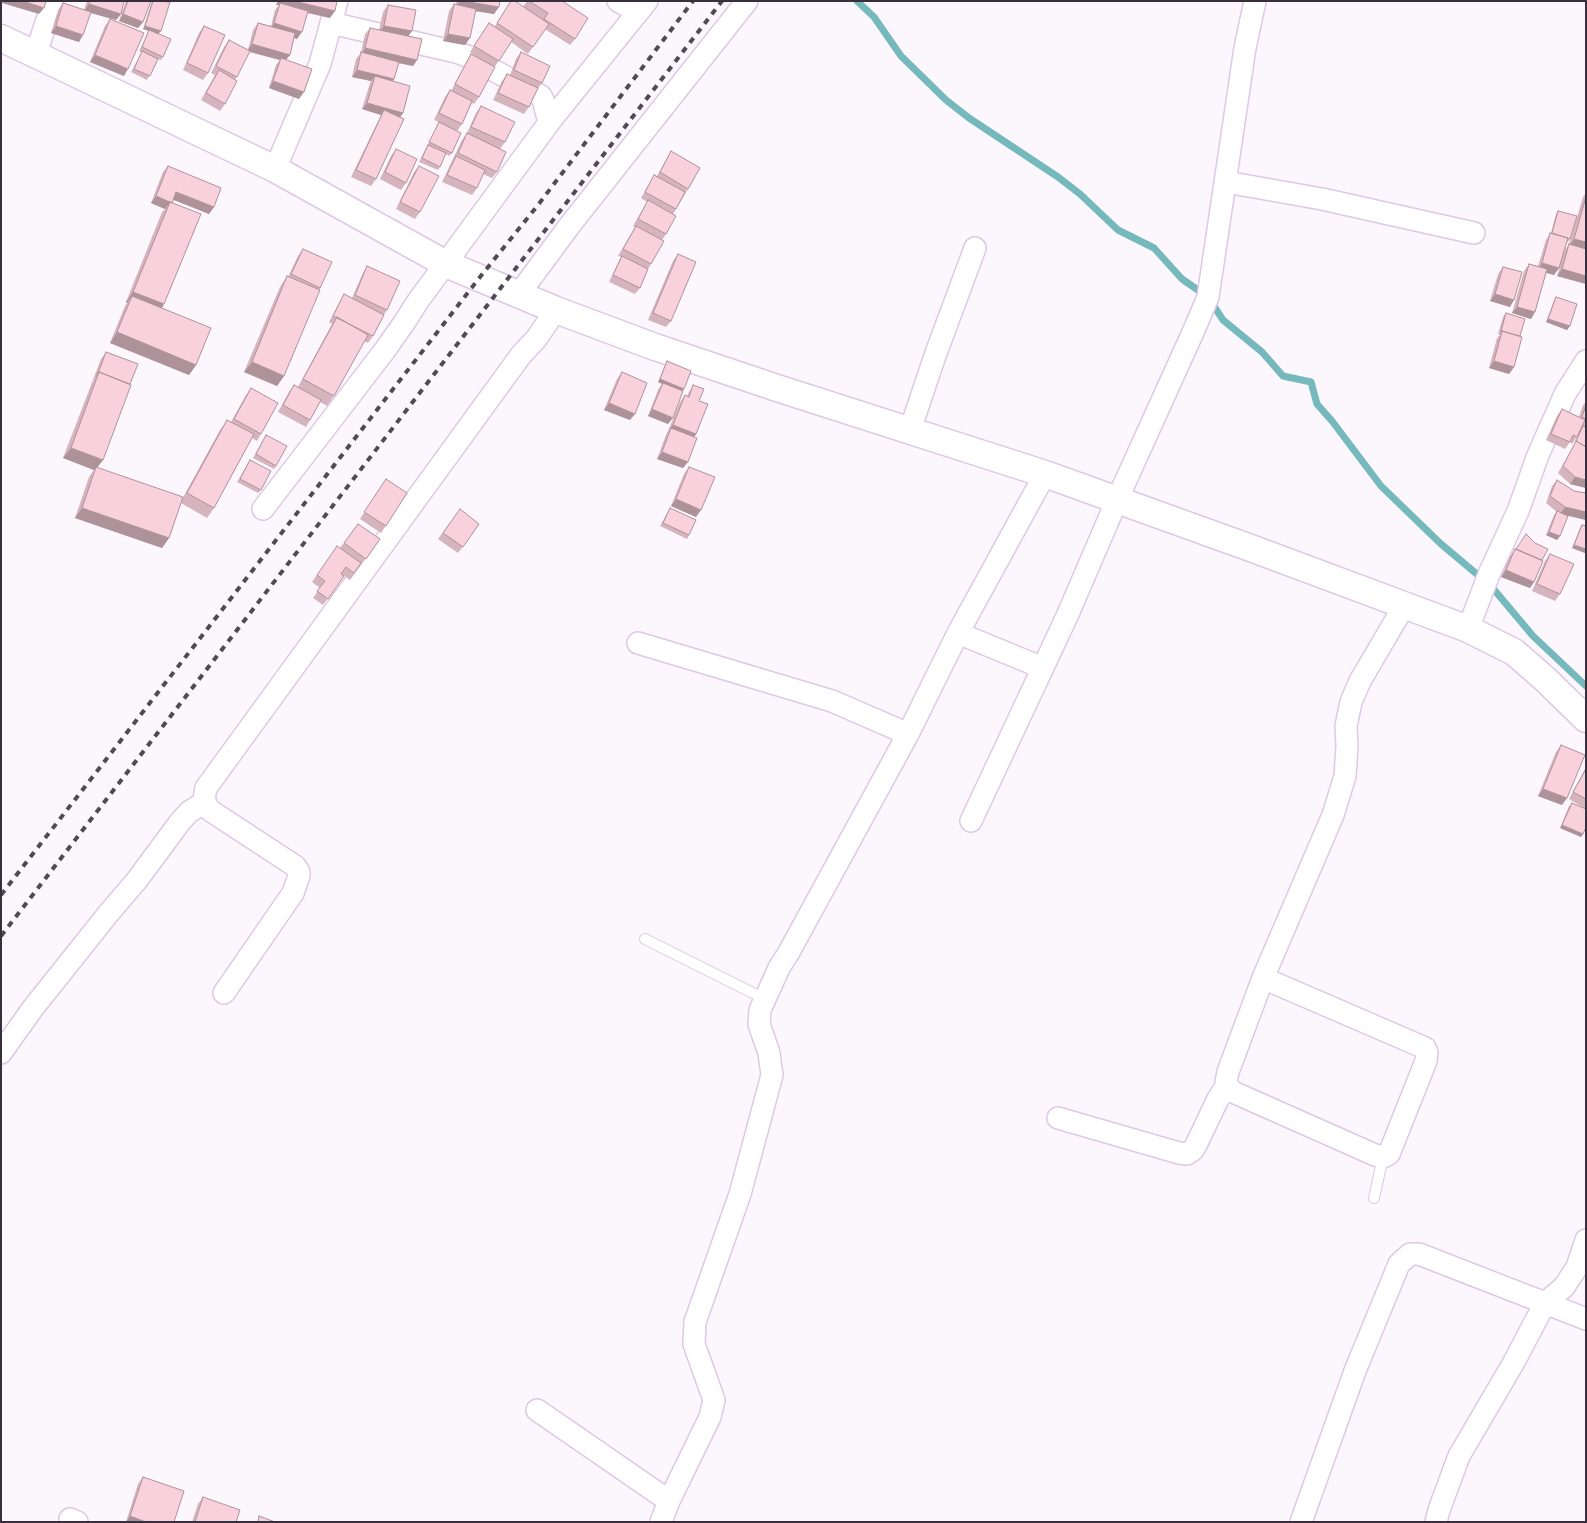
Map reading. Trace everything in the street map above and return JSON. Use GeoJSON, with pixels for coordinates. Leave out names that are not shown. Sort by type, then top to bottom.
{"type":"FeatureCollection","features":[{"type":"Feature","properties":{"kind":"street"},"geometry":{"type":"LineString","coordinates":[[36,54],[53,1]]}},
{"type":"Feature","properties":{"kind":"street"},"geometry":{"type":"LineString","coordinates":[[275,169],[320,64],[337,1]]}},
{"type":"Feature","properties":{"kind":"street"},"geometry":{"type":"LineString","coordinates":[[263,509],[385,350],[418,301],[551,120],[642,7],[618,1]]}},
{"type":"Feature","properties":{"kind":"street"},"geometry":{"type":"LineString","coordinates":[[519,294],[576,217],[747,1]]}},
{"type":"Feature","properties":{"kind":"street"},"geometry":{"type":"LineString","coordinates":[[971,821],[1068,614],[1208,296],[1245,48],[1255,1]]}},
{"type":"Feature","properties":{"kind":"street"},"geometry":{"type":"LineString","coordinates":[[331,23],[467,56],[541,96],[551,120]]}},
{"type":"Feature","properties":{"kind":"street"},"geometry":{"type":"LineString","coordinates":[[1,38],[275,169],[446,264],[556,310],[655,347],[767,385],[1045,474],[1468,629],[1514,652],[1586,719]]}},
{"type":"Feature","properties":{"kind":"street"},"geometry":{"type":"LineString","coordinates":[[1226,182],[1322,199],[1474,233]]}},
{"type":"Feature","properties":{"kind":"street"},"geometry":{"type":"LineString","coordinates":[[910,430],[975,248]]}},
{"type":"Feature","properties":{"kind":"street"},"geometry":{"type":"LineString","coordinates":[[224,993],[293,893],[299,876],[295,866],[211,812],[205,802],[206,788],[521,355],[536,339],[556,310]]}},
{"type":"Feature","properties":{"kind":"street"},"geometry":{"type":"LineString","coordinates":[[1468,629],[1518,511],[1538,454],[1565,394],[1586,362]]}},
{"type":"Feature","properties":{"kind":"street"},"geometry":{"type":"LineString","coordinates":[[661,1522],[669,1500],[710,1418],[714,1400],[694,1344],[695,1322],[740,1194],[770,1086],[771,1063],[759,1024],[760,1010],[784,960],[908,734],[958,633],[1045,474]]}},
{"type":"Feature","properties":{"kind":"street"},"geometry":{"type":"LineString","coordinates":[[1263,978],[1425,1048],[1427,1053],[1426,1061],[1389,1154],[1384,1157],[1375,1155],[1233,1092],[1226,1082],[1263,978],[1333,815],[1345,776],[1346,726],[1351,702],[1360,681],[1404,606]]}},
{"type":"Feature","properties":{"kind":"street"},"geometry":{"type":"LineString","coordinates":[[958,633],[1043,668]]}},
{"type":"Feature","properties":{"kind":"street"},"geometry":{"type":"LineString","coordinates":[[638,643],[832,701],[908,734]]}},
{"type":"Feature","properties":{"kind":"street"},"geometry":{"type":"LineString","coordinates":[[1,1053],[33,1008],[137,880],[175,828],[189,812],[205,802]]}},
{"type":"Feature","properties":{"kind":"street"},"geometry":{"type":"LineString","coordinates":[[1058,1118],[1187,1154],[1193,1150],[1217,1101],[1228,1087]]}},
{"type":"Feature","properties":{"kind":"street"},"geometry":{"type":"LineString","coordinates":[[1436,1522],[1459,1456],[1514,1362],[1545,1303],[1564,1287],[1577,1267],[1586,1240]]}},
{"type":"Feature","properties":{"kind":"street"},"geometry":{"type":"LineString","coordinates":[[1301,1522],[1355,1371],[1399,1264],[1410,1254],[1419,1254],[1586,1319]]}},
{"type":"Feature","properties":{"kind":"street"},"geometry":{"type":"LineString","coordinates":[[537,1410],[669,1500]]}},
{"type":"Feature","properties":{"kind":"lane"},"geometry":{"type":"LineString","coordinates":[[645,939],[766,999]]}},
{"type":"Feature","properties":{"kind":"lane"},"geometry":{"type":"LineString","coordinates":[[1374,1198],[1384,1157]]}},
{"type":"Feature","properties":{"kind":"building"},"geometry":{"type":"Polygon","coordinates":[[[23,1],[46,1],[44,8],[23,1]]]}},
{"type":"Feature","properties":{"kind":"building"},"geometry":{"type":"Polygon","coordinates":[[[90,1],[124,1],[121,14],[89,4],[90,1]]]}},
{"type":"Feature","properties":{"kind":"building"},"geometry":{"type":"Polygon","coordinates":[[[128,1],[151,1],[143,22],[123,14],[128,1]]]}},
{"type":"Feature","properties":{"kind":"building"},"geometry":{"type":"Polygon","coordinates":[[[153,1],[170,2],[161,31],[145,26],[153,1]]]}},
{"type":"Feature","properties":{"kind":"building"},"geometry":{"type":"Polygon","coordinates":[[[294,1],[337,1],[335,11],[294,1]]]}},
{"type":"Feature","properties":{"kind":"building"},"geometry":{"type":"Polygon","coordinates":[[[463,1],[500,1],[499,7],[463,1]]]}},
{"type":"Feature","properties":{"kind":"building"},"geometry":{"type":"Polygon","coordinates":[[[511,1],[515,1],[549,24],[533,47],[497,23],[511,1]]]}},
{"type":"Feature","properties":{"kind":"building"},"geometry":{"type":"Polygon","coordinates":[[[529,1],[562,1],[588,18],[575,39],[544,19],[548,13],[529,1]]]}},
{"type":"Feature","properties":{"kind":"building"},"geometry":{"type":"Polygon","coordinates":[[[63,3],[91,12],[83,35],[56,26],[63,3]]]}},
{"type":"Feature","properties":{"kind":"building"},"geometry":{"type":"Polygon","coordinates":[[[280,3],[308,11],[302,32],[274,23],[280,3]]]}},
{"type":"Feature","properties":{"kind":"building"},"geometry":{"type":"Polygon","coordinates":[[[454,4],[476,9],[470,38],[448,34],[454,4]]]}},
{"type":"Feature","properties":{"kind":"building"},"geometry":{"type":"Polygon","coordinates":[[[388,5],[416,10],[412,31],[384,26],[388,5]]]}},
{"type":"Feature","properties":{"kind":"building"},"geometry":{"type":"Polygon","coordinates":[[[110,19],[144,33],[128,69],[95,55],[110,19]]]}},
{"type":"Feature","properties":{"kind":"building"},"geometry":{"type":"Polygon","coordinates":[[[258,23],[295,33],[290,55],[252,44],[258,23]]]}},
{"type":"Feature","properties":{"kind":"building"},"geometry":{"type":"Polygon","coordinates":[[[489,23],[513,39],[499,61],[474,46],[489,23]]]}},
{"type":"Feature","properties":{"kind":"building"},"geometry":{"type":"Polygon","coordinates":[[[204,26],[225,35],[208,73],[187,63],[204,26]]]}},
{"type":"Feature","properties":{"kind":"building"},"geometry":{"type":"Polygon","coordinates":[[[370,28],[422,39],[417,60],[365,48],[370,28]]]}},
{"type":"Feature","properties":{"kind":"building"},"geometry":{"type":"Polygon","coordinates":[[[149,30],[171,39],[163,57],[142,47],[149,30]]]}},
{"type":"Feature","properties":{"kind":"building"},"geometry":{"type":"Polygon","coordinates":[[[229,40],[250,51],[237,77],[216,66],[229,40]]]}},
{"type":"Feature","properties":{"kind":"building"},"geometry":{"type":"Polygon","coordinates":[[[142,51],[158,59],[150,76],[134,69],[142,51]]]}},
{"type":"Feature","properties":{"kind":"building"},"geometry":{"type":"Polygon","coordinates":[[[361,52],[399,62],[394,79],[357,70],[361,52]]]}},
{"type":"Feature","properties":{"kind":"building"},"geometry":{"type":"Polygon","coordinates":[[[521,52],[550,66],[542,83],[514,70],[521,52]]]}},
{"type":"Feature","properties":{"kind":"building"},"geometry":{"type":"Polygon","coordinates":[[[471,54],[495,67],[479,97],[455,84],[471,54]]]}},
{"type":"Feature","properties":{"kind":"building"},"geometry":{"type":"Polygon","coordinates":[[[281,58],[312,69],[304,92],[273,81],[281,58]]]}},
{"type":"Feature","properties":{"kind":"building"},"geometry":{"type":"Polygon","coordinates":[[[219,70],[237,81],[225,104],[206,93],[219,70]]]}},
{"type":"Feature","properties":{"kind":"building"},"geometry":{"type":"Polygon","coordinates":[[[507,74],[538,88],[529,107],[498,93],[507,74]]]}},
{"type":"Feature","properties":{"kind":"building"},"geometry":{"type":"Polygon","coordinates":[[[375,76],[410,86],[403,113],[367,103],[375,76]]]}},
{"type":"Feature","properties":{"kind":"building"},"geometry":{"type":"Polygon","coordinates":[[[450,90],[472,101],[462,124],[439,113],[450,90]]]}},
{"type":"Feature","properties":{"kind":"building"},"geometry":{"type":"Polygon","coordinates":[[[481,106],[515,122],[505,142],[471,127],[481,106]]]}},
{"type":"Feature","properties":{"kind":"building"},"geometry":{"type":"Polygon","coordinates":[[[384,110],[404,119],[376,179],[356,170],[384,110]]]}},
{"type":"Feature","properties":{"kind":"building"},"geometry":{"type":"Polygon","coordinates":[[[439,122],[461,133],[452,153],[429,142],[439,122]]]}},
{"type":"Feature","properties":{"kind":"building"},"geometry":{"type":"Polygon","coordinates":[[[467,133],[506,152],[497,172],[458,153],[467,133]]]}},
{"type":"Feature","properties":{"kind":"building"},"geometry":{"type":"Polygon","coordinates":[[[428,145],[446,153],[440,167],[422,158],[428,145]]]}},
{"type":"Feature","properties":{"kind":"building"},"geometry":{"type":"Polygon","coordinates":[[[396,149],[417,159],[406,183],[385,172],[396,149]]]}},
{"type":"Feature","properties":{"kind":"building"},"geometry":{"type":"Polygon","coordinates":[[[671,151],[700,168],[688,189],[660,172],[671,151]]]}},
{"type":"Feature","properties":{"kind":"building"},"geometry":{"type":"Polygon","coordinates":[[[456,156],[485,170],[477,188],[447,175],[456,156]]]}},
{"type":"Feature","properties":{"kind":"building"},"geometry":{"type":"Polygon","coordinates":[[[168,166],[221,188],[214,207],[176,192],[172,203],[156,196],[168,166]]]}},
{"type":"Feature","properties":{"kind":"building"},"geometry":{"type":"Polygon","coordinates":[[[419,166],[439,176],[420,212],[400,202],[419,166]]]}},
{"type":"Feature","properties":{"kind":"building"},"geometry":{"type":"Polygon","coordinates":[[[654,175],[685,192],[676,209],[645,192],[654,175]]]}},
{"type":"Feature","properties":{"kind":"building"},"geometry":{"type":"Polygon","coordinates":[[[1586,197],[1586,242],[1574,239],[1586,197]]]}},
{"type":"Feature","properties":{"kind":"building"},"geometry":{"type":"Polygon","coordinates":[[[648,200],[676,216],[666,234],[638,219],[648,200]]]}},
{"type":"Feature","properties":{"kind":"building"},"geometry":{"type":"Polygon","coordinates":[[[170,202],[201,214],[164,304],[133,292],[170,202]]]}},
{"type":"Feature","properties":{"kind":"building"},"geometry":{"type":"Polygon","coordinates":[[[1558,211],[1577,216],[1570,239],[1552,233],[1558,211]]]}},
{"type":"Feature","properties":{"kind":"building"},"geometry":{"type":"Polygon","coordinates":[[[636,226],[664,241],[651,264],[623,249],[636,226]]]}},
{"type":"Feature","properties":{"kind":"building"},"geometry":{"type":"Polygon","coordinates":[[[1550,233],[1568,238],[1559,268],[1542,263],[1550,233]]]}},
{"type":"Feature","properties":{"kind":"building"},"geometry":{"type":"Polygon","coordinates":[[[1569,244],[1586,249],[1586,276],[1562,269],[1569,244]]]}},
{"type":"Feature","properties":{"kind":"building"},"geometry":{"type":"Polygon","coordinates":[[[303,249],[332,262],[320,288],[291,274],[303,249]]]}},
{"type":"Feature","properties":{"kind":"building"},"geometry":{"type":"Polygon","coordinates":[[[678,254],[696,262],[671,321],[653,313],[678,254]]]}},
{"type":"Feature","properties":{"kind":"building"},"geometry":{"type":"Polygon","coordinates":[[[622,256],[648,269],[640,288],[613,275],[622,256]]]}},
{"type":"Feature","properties":{"kind":"building"},"geometry":{"type":"Polygon","coordinates":[[[1529,264],[1547,269],[1535,312],[1517,307],[1529,264]]]}},
{"type":"Feature","properties":{"kind":"building"},"geometry":{"type":"Polygon","coordinates":[[[367,266],[400,281],[387,310],[355,295],[367,266]]]}},
{"type":"Feature","properties":{"kind":"building"},"geometry":{"type":"Polygon","coordinates":[[[1503,267],[1522,272],[1514,300],[1495,294],[1503,267]]]}},
{"type":"Feature","properties":{"kind":"building"},"geometry":{"type":"Polygon","coordinates":[[[287,276],[320,290],[284,376],[252,362],[287,276]]]}},
{"type":"Feature","properties":{"kind":"building"},"geometry":{"type":"Polygon","coordinates":[[[344,294],[384,315],[373,336],[333,316],[344,294]]]}},
{"type":"Feature","properties":{"kind":"building"},"geometry":{"type":"Polygon","coordinates":[[[132,296],[211,328],[196,365],[117,332],[132,296]]]}},
{"type":"Feature","properties":{"kind":"building"},"geometry":{"type":"Polygon","coordinates":[[[1556,297],[1577,304],[1570,326],[1548,319],[1556,297]]]}},
{"type":"Feature","properties":{"kind":"building"},"geometry":{"type":"Polygon","coordinates":[[[1506,313],[1525,319],[1520,336],[1501,331],[1506,313]]]}},
{"type":"Feature","properties":{"kind":"building"},"geometry":{"type":"Polygon","coordinates":[[[337,317],[368,335],[334,396],[303,379],[337,317]]]}},
{"type":"Feature","properties":{"kind":"building"},"geometry":{"type":"Polygon","coordinates":[[[1502,331],[1522,337],[1514,367],[1494,361],[1502,331]]]}},
{"type":"Feature","properties":{"kind":"building"},"geometry":{"type":"Polygon","coordinates":[[[106,352],[138,364],[130,384],[99,372],[97,376],[106,352]]]}},
{"type":"Feature","properties":{"kind":"building"},"geometry":{"type":"Polygon","coordinates":[[[667,361],[691,371],[684,389],[660,379],[667,361]]]}},
{"type":"Feature","properties":{"kind":"building"},"geometry":{"type":"Polygon","coordinates":[[[99,372],[131,385],[103,460],[71,448],[99,372]]]}},
{"type":"Feature","properties":{"kind":"building"},"geometry":{"type":"Polygon","coordinates":[[[622,372],[647,383],[635,414],[609,403],[622,372]]]}},
{"type":"Feature","properties":{"kind":"building"},"geometry":{"type":"Polygon","coordinates":[[[663,383],[683,391],[673,418],[652,409],[663,383]]]}},
{"type":"Feature","properties":{"kind":"building"},"geometry":{"type":"Polygon","coordinates":[[[294,385],[321,400],[310,420],[283,405],[294,385]]]}},
{"type":"Feature","properties":{"kind":"building"},"geometry":{"type":"Polygon","coordinates":[[[693,385],[704,389],[699,401],[708,404],[696,434],[673,425],[685,395],[689,397],[693,385]]]}},
{"type":"Feature","properties":{"kind":"building"},"geometry":{"type":"Polygon","coordinates":[[[251,388],[278,403],[261,434],[234,419],[251,388]]]}},
{"type":"Feature","properties":{"kind":"building"},"geometry":{"type":"Polygon","coordinates":[[[1586,405],[1586,419],[1582,417],[1586,405]]]}},
{"type":"Feature","properties":{"kind":"building"},"geometry":{"type":"Polygon","coordinates":[[[1562,409],[1585,420],[1577,437],[1573,435],[1570,442],[1551,434],[1562,409]]]}},
{"type":"Feature","properties":{"kind":"building"},"geometry":{"type":"Polygon","coordinates":[[[227,420],[254,434],[214,508],[187,493],[227,420]]]}},
{"type":"Feature","properties":{"kind":"building"},"geometry":{"type":"Polygon","coordinates":[[[1583,426],[1586,427],[1586,447],[1576,441],[1583,426]]]}},
{"type":"Feature","properties":{"kind":"building"},"geometry":{"type":"Polygon","coordinates":[[[671,428],[697,438],[688,462],[662,452],[671,428]]]}},
{"type":"Feature","properties":{"kind":"building"},"geometry":{"type":"Polygon","coordinates":[[[266,435],[287,446],[276,466],[256,454],[266,435]]]}},
{"type":"Feature","properties":{"kind":"building"},"geometry":{"type":"Polygon","coordinates":[[[1576,441],[1586,447],[1586,480],[1575,477],[1563,466],[1576,441]]]}},
{"type":"Feature","properties":{"kind":"building"},"geometry":{"type":"Polygon","coordinates":[[[250,460],[271,471],[261,490],[240,479],[250,460]]]}},
{"type":"Feature","properties":{"kind":"building"},"geometry":{"type":"Polygon","coordinates":[[[96,467],[183,497],[169,538],[82,508],[96,467]]]}},
{"type":"Feature","properties":{"kind":"building"},"geometry":{"type":"Polygon","coordinates":[[[689,467],[715,477],[701,510],[676,499],[689,467]]]}},
{"type":"Feature","properties":{"kind":"building"},"geometry":{"type":"Polygon","coordinates":[[[386,479],[407,493],[386,526],[364,512],[386,479]]]}},
{"type":"Feature","properties":{"kind":"building"},"geometry":{"type":"Polygon","coordinates":[[[1557,480],[1574,491],[1586,493],[1586,512],[1565,507],[1550,496],[1557,480]]]}},
{"type":"Feature","properties":{"kind":"building"},"geometry":{"type":"Polygon","coordinates":[[[670,508],[696,520],[689,535],[663,523],[670,508]]]}},
{"type":"Feature","properties":{"kind":"building"},"geometry":{"type":"Polygon","coordinates":[[[460,509],[479,524],[463,547],[443,533],[460,509]]]}},
{"type":"Feature","properties":{"kind":"building"},"geometry":{"type":"Polygon","coordinates":[[[1557,511],[1568,516],[1560,536],[1549,532],[1557,511]]]}},
{"type":"Feature","properties":{"kind":"building"},"geometry":{"type":"Polygon","coordinates":[[[358,524],[380,539],[366,559],[344,543],[358,524]]]}},
{"type":"Feature","properties":{"kind":"building"},"geometry":{"type":"Polygon","coordinates":[[[1582,525],[1586,526],[1586,549],[1574,545],[1582,525]]]}},
{"type":"Feature","properties":{"kind":"building"},"geometry":{"type":"Polygon","coordinates":[[[1526,534],[1535,543],[1548,549],[1542,560],[1516,549],[1526,534]]]}},
{"type":"Feature","properties":{"kind":"building"},"geometry":{"type":"Polygon","coordinates":[[[337,546],[361,563],[354,573],[346,567],[341,574],[344,576],[328,599],[317,591],[325,581],[317,575],[337,546]]]}},
{"type":"Feature","properties":{"kind":"building"},"geometry":{"type":"Polygon","coordinates":[[[1515,549],[1543,561],[1534,582],[1506,570],[1515,549]]]}},
{"type":"Feature","properties":{"kind":"building"},"geometry":{"type":"Polygon","coordinates":[[[1550,554],[1574,564],[1560,594],[1537,584],[1550,554]]]}},
{"type":"Feature","properties":{"kind":"building"},"geometry":{"type":"Polygon","coordinates":[[[1561,745],[1585,755],[1567,798],[1543,789],[1561,745]]]}},
{"type":"Feature","properties":{"kind":"building"},"geometry":{"type":"Polygon","coordinates":[[[1586,769],[1586,799],[1573,792],[1586,769]]]}},
{"type":"Feature","properties":{"kind":"building"},"geometry":{"type":"Polygon","coordinates":[[[1572,803],[1586,809],[1586,827],[1583,834],[1562,825],[1572,803]]]}},
{"type":"Feature","properties":{"kind":"building"},"geometry":{"type":"Polygon","coordinates":[[[143,1477],[184,1491],[174,1522],[146,1522],[130,1516],[143,1477]]]}},
{"type":"Feature","properties":{"kind":"building"},"geometry":{"type":"Polygon","coordinates":[[[203,1497],[240,1510],[236,1522],[195,1522],[203,1497]]]}},
{"type":"Feature","properties":{"kind":"building"},"geometry":{"type":"Polygon","coordinates":[[[259,1516],[275,1522],[258,1522],[259,1516]]]}},
{"type":"Feature","properties":{"kind":"waterway"},"geometry":{"type":"LineString","coordinates":[[857,1],[874,17],[901,56],[946,100],[969,118],[1058,177],[1080,194],[1118,230],[1154,248],[1182,279],[1208,297],[1223,320],[1262,352],[1283,376],[1311,382],[1317,404],[1381,486],[1441,544],[1491,586],[1533,636],[1586,686]]}},
{"type":"Feature","properties":{"kind":"railway"},"geometry":{"type":"LineString","coordinates":[[1,895],[480,277],[538,205],[693,1]]}},
{"type":"Feature","properties":{"kind":"railway"},"geometry":{"type":"LineString","coordinates":[[1,936],[722,1]]}}]}
